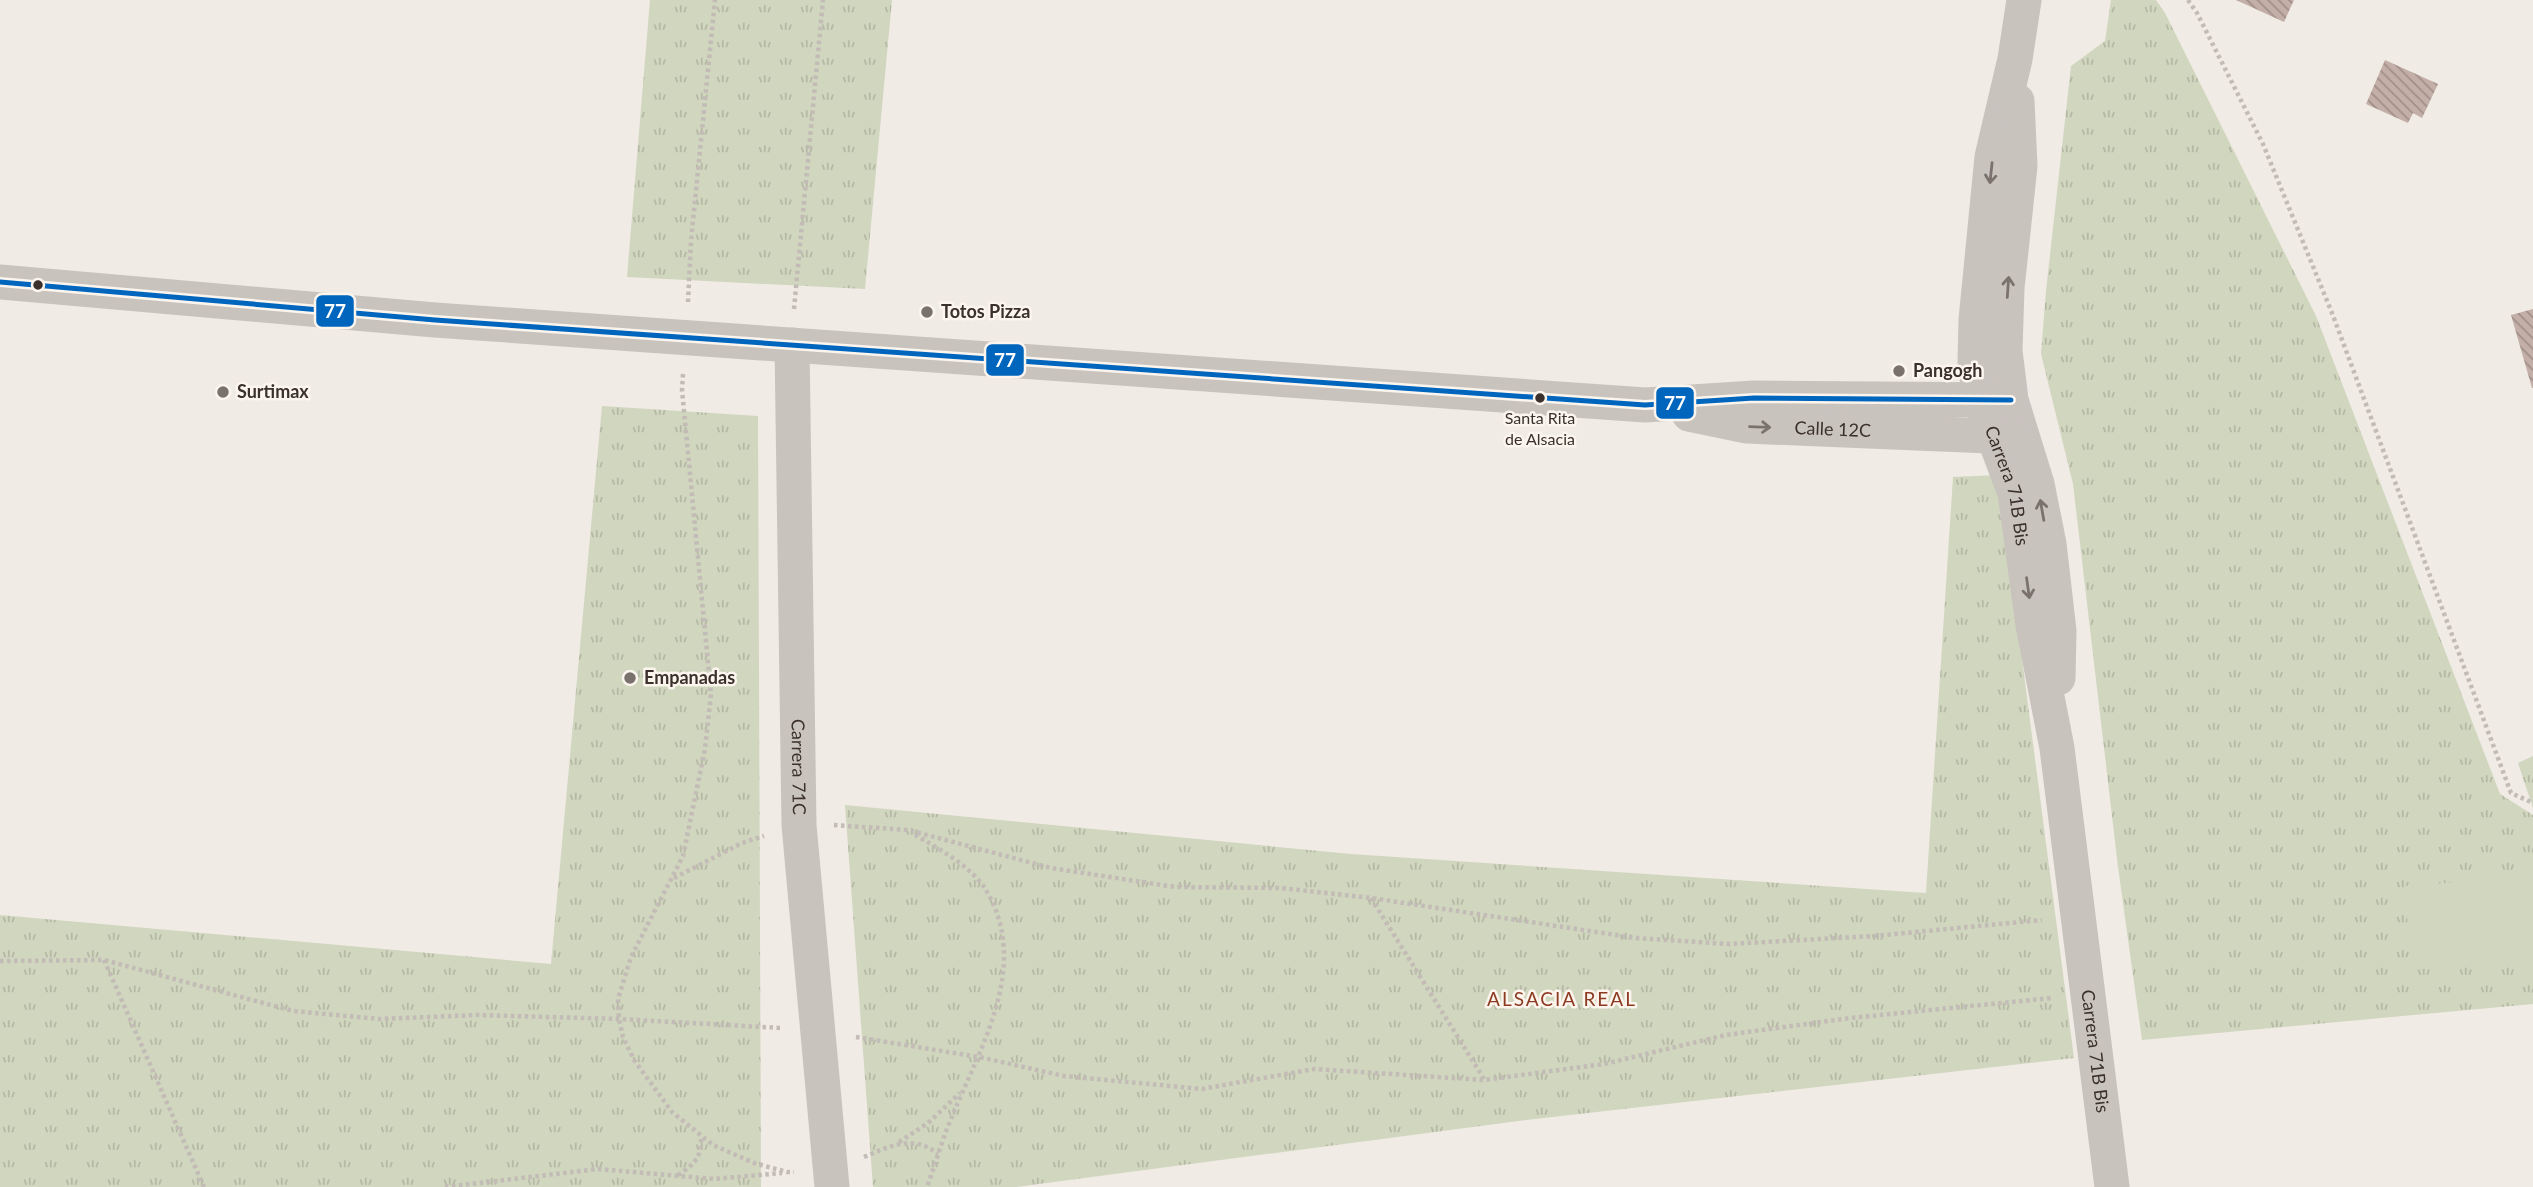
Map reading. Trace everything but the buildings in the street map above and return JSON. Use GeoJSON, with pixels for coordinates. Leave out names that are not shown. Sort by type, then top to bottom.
{"type":"FeatureCollection","features":[{"type":"Feature","properties":{"kind":"street","name":"Carrera 71B Bis"},"geometry":{"type":"LineString","coordinates":[[2024,0],[2015,59],[1992,157],[1976,320],[1975,362],[1995,400],[2008,437],[2033,625],[2057,748],[2112,1187]]}},
{"type":"Feature","properties":{"kind":"street","name":"Calle 12C"},"geometry":{"type":"LineString","coordinates":[[0,282],[421,319],[1645,405],[1747,426],[2008,437]]}},
{"type":"Feature","properties":{"kind":"street","name":"Carrera 71C"},"geometry":{"type":"LineString","coordinates":[[792,345],[799,825],[831,1178]]}},
{"type":"Feature","properties":{"kind":"street","name":"Calle 12C"},"geometry":{"type":"LineString","coordinates":[[1645,405],[1754,398],[1995,400]]}},
{"type":"Feature","properties":{"kind":"path"},"geometry":{"type":"LineString","coordinates":[[715,0],[691,241],[682,390],[711,694],[705,749],[683,856],[631,957],[618,999],[623,1037],[634,1060],[671,1112],[713,1145],[754,1163],[787,1172],[831,1178],[895,1145],[928,1123],[957,1098],[973,1071]]}},
{"type":"Feature","properties":{"kind":"path"},"geometry":{"type":"LineString","coordinates":[[792,345],[795,278],[823,0]]}},
{"type":"Feature","properties":{"kind":"path"},"geometry":{"type":"LineString","coordinates":[[2188,0],[2263,144],[2332,313],[2511,793],[2533,803]]}},
{"type":"Feature","properties":{"kind":"path"},"geometry":{"type":"LineString","coordinates":[[672,879],[741,843],[799,825],[908,830],[1051,869],[1175,887],[1280,888],[1371,898],[1636,938],[1730,944],[1874,936],[2078,916]]}},
{"type":"Feature","properties":{"kind":"path"},"geometry":{"type":"LineString","coordinates":[[908,830],[953,856],[985,888],[1003,929],[1003,986],[979,1058],[954,1111],[927,1187]]}},
{"type":"Feature","properties":{"kind":"path"},"geometry":{"type":"LineString","coordinates":[[1371,898],[1484,1080]]}},
{"type":"Feature","properties":{"kind":"path"},"geometry":{"type":"LineString","coordinates":[[104,960],[204,1187]]}},
{"type":"Feature","properties":{"kind":"path"},"geometry":{"type":"LineString","coordinates":[[0,961],[104,960],[293,1012],[379,1018],[478,1015],[619,1019],[818,1030],[1064,1076],[1202,1088],[1314,1069],[1484,1080],[1604,1064],[1726,1035],[1850,1018],[2088,994]]}},
{"type":"Feature","properties":{"kind":"path"},"geometry":{"type":"LineString","coordinates":[[678,1176],[697,1163],[701,1136]]}},
{"type":"Feature","properties":{"kind":"path"},"geometry":{"type":"LineString","coordinates":[[895,1145],[915,1142],[931,1147],[938,1154]]}},
{"type":"Feature","properties":{"kind":"path"},"geometry":{"type":"LineString","coordinates":[[445,1187],[598,1169],[714,1179],[787,1172]]}},
{"type":"Feature","properties":{"kind":"green space"},"geometry":{"type":"Polygon","coordinates":[[[650,0],[892,0],[865,289],[627,277],[650,0]]]}},
{"type":"Feature","properties":{"kind":"green space"},"geometry":{"type":"Polygon","coordinates":[[[2111,0],[2156,0],[2165,13],[2316,316],[2500,794],[2533,815],[2533,1004],[2142,1040],[2118,867],[2073,484],[2041,354],[2071,66],[2105,41],[2111,0]]]}},
{"type":"Feature","properties":{"kind":"green space"},"geometry":{"type":"Polygon","coordinates":[[[602,406],[758,416],[761,1187],[0,1187],[0,915],[551,964],[602,406]]]}},
{"type":"Feature","properties":{"kind":"green space"},"geometry":{"type":"Polygon","coordinates":[[[1998,475],[2074,1058],[1526,1120],[1016,1187],[873,1187],[845,805],[1351,854],[1926,893],[1953,477],[1998,475]]]}},
{"type":"Feature","properties":{"kind":"green space"},"geometry":{"type":"Polygon","coordinates":[[[2533,756],[2533,808],[2518,763],[2533,756]]]}},
{"type":"Feature","properties":{"kind":"green space"},"geometry":{"type":"Polygon","coordinates":[[[2533,876],[2533,960],[2411,970],[2405,886],[2533,876]]]}},
{"type":"Feature","properties":{"kind":"transit line","name":"77"},"geometry":{"type":"LineString","coordinates":[[0,282],[435,320],[1645,405],[1754,398],[2011,400]]}},
{"type":"Feature","properties":{"kind":"place","name":"Totos Pizza"},"geometry":{"type":"Point","coordinates":[927,312]}},
{"type":"Feature","properties":{"kind":"place","name":"Pangogh"},"geometry":{"type":"Point","coordinates":[1899,371]}},
{"type":"Feature","properties":{"kind":"place","name":"Surtimax"},"geometry":{"type":"Point","coordinates":[223,392]}},
{"type":"Feature","properties":{"kind":"place","name":"Santa Rita de Alsacia"},"geometry":{"type":"Point","coordinates":[1540,398]}},
{"type":"Feature","properties":{"kind":"place","name":"Empanadas"},"geometry":{"type":"Point","coordinates":[630,678]}},
{"type":"Feature","properties":{"kind":"district","name":"ALSACIA REAL"},"geometry":{"type":"Point","coordinates":[1562,999]}}]}
